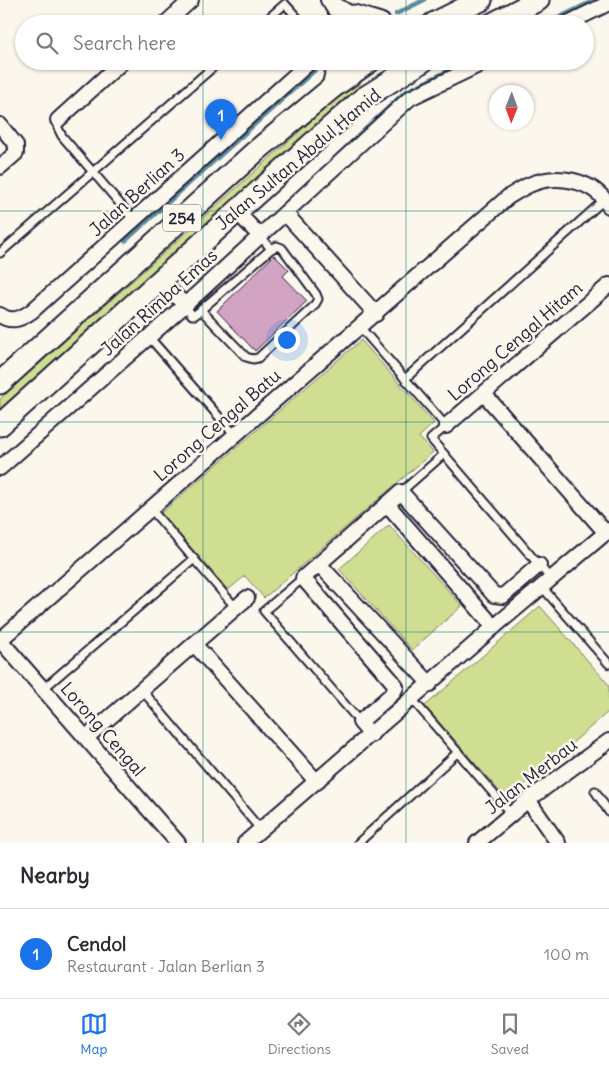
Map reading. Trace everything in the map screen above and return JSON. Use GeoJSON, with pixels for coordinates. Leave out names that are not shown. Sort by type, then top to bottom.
{"type":"FeatureCollection","features":[{"type":"Feature","properties":{"kind":"main road"},"geometry":{"type":"LineString","coordinates":[[451,15],[481,0]]}},
{"type":"Feature","properties":{"kind":"main road"},"geometry":{"type":"LineString","coordinates":[[509,15],[538,0]]}},
{"type":"Feature","properties":{"kind":"main road"},"geometry":{"type":"LineString","coordinates":[[333,87],[337,70]]}},
{"type":"Feature","properties":{"kind":"main road","name":"Jalan Sultan Abdul Hamid"},"geometry":{"type":"LineString","coordinates":[[3,374],[255,152],[333,87],[357,70]]}},
{"type":"Feature","properties":{"kind":"main road"},"geometry":{"type":"LineString","coordinates":[[364,98],[378,70]]}},
{"type":"Feature","properties":{"kind":"main road","name":"Jalan Sultan Abdul Hamid"},"geometry":{"type":"LineString","coordinates":[[0,425],[364,98],[409,70]]}},
{"type":"Feature","properties":{"kind":"street"},"geometry":{"type":"LineString","coordinates":[[175,15],[191,0]]}},
{"type":"Feature","properties":{"kind":"street"},"geometry":{"type":"LineString","coordinates":[[328,0],[343,15]]}},
{"type":"Feature","properties":{"kind":"street"},"geometry":{"type":"LineString","coordinates":[[584,15],[609,3]]}},
{"type":"Feature","properties":{"kind":"street"},"geometry":{"type":"LineString","coordinates":[[58,120],[114,70]]}},
{"type":"Feature","properties":{"kind":"street","name":"Jalan Berlian 3"},"geometry":{"type":"LineString","coordinates":[[0,315],[5,319],[15,320],[24,317],[32,311],[301,70]]}},
{"type":"Feature","properties":{"kind":"street","name":"Jalan Rimba Emas"},"geometry":{"type":"LineString","coordinates":[[0,468],[185,305],[410,98],[468,70]]}},
{"type":"Feature","properties":{"kind":"street"},"geometry":{"type":"LineString","coordinates":[[0,125],[16,145],[16,153],[0,167]]}},
{"type":"Feature","properties":{"kind":"street","name":"Lorong Cengal Batu"},"geometry":{"type":"LineString","coordinates":[[0,640],[508,197],[529,185],[550,179],[572,180],[588,186],[607,202]]}},
{"type":"Feature","properties":{"kind":"street"},"geometry":{"type":"LineString","coordinates":[[236,211],[260,236]]}},
{"type":"Feature","properties":{"kind":"street"},"geometry":{"type":"LineString","coordinates":[[285,213],[376,314]]}},
{"type":"Feature","properties":{"kind":"street"},"geometry":{"type":"LineString","coordinates":[[160,280],[185,305]]}},
{"type":"Feature","properties":{"kind":"street","name":"Lorong Cengal Hitam"},"geometry":{"type":"LineString","coordinates":[[446,426],[609,285]]}},
{"type":"Feature","properties":{"kind":"street"},"geometry":{"type":"LineString","coordinates":[[245,843],[494,627],[607,532],[484,394]]}},
{"type":"Feature","properties":{"kind":"street"},"geometry":{"type":"LineString","coordinates":[[371,735],[360,722],[393,693],[396,687],[303,578],[400,492],[494,595],[504,596],[539,565]]}},
{"type":"Feature","properties":{"kind":"street"},"geometry":{"type":"LineString","coordinates":[[387,504],[494,627]]}},
{"type":"Feature","properties":{"kind":"street"},"geometry":{"type":"LineString","coordinates":[[319,564],[430,684]]}},
{"type":"Feature","properties":{"kind":"street"},"geometry":{"type":"LineString","coordinates":[[86,738],[247,598]]}},
{"type":"Feature","properties":{"kind":"street","name":"Lorong Cengal"},"geometry":{"type":"LineString","coordinates":[[0,640],[178,843]]}},
{"type":"Feature","properties":{"kind":"street"},"geometry":{"type":"LineString","coordinates":[[194,644],[317,782]]}},
{"type":"Feature","properties":{"kind":"street","name":"Jalan Merbau"},"geometry":{"type":"LineString","coordinates":[[477,843],[528,800],[609,741]]}},
{"type":"Feature","properties":{"kind":"street"},"geometry":{"type":"LineString","coordinates":[[528,800],[558,843]]}},
{"type":"Feature","properties":{"kind":"lane"},"geometry":{"type":"LineString","coordinates":[[272,15],[285,4],[294,15]]}},
{"type":"Feature","properties":{"kind":"lane"},"geometry":{"type":"LineString","coordinates":[[0,253],[210,70]]}},
{"type":"Feature","properties":{"kind":"lane"},"geometry":{"type":"LineString","coordinates":[[58,120],[58,128],[62,136],[134,220]]}},
{"type":"Feature","properties":{"kind":"lane"},"geometry":{"type":"LineString","coordinates":[[405,379],[607,202]]}},
{"type":"Feature","properties":{"kind":"lane"},"geometry":{"type":"LineString","coordinates":[[260,236],[271,249]]}},
{"type":"Feature","properties":{"kind":"lane"},"geometry":{"type":"LineString","coordinates":[[185,305],[193,315],[271,249],[280,246],[318,299],[314,306],[258,358],[253,359],[246,357],[201,310]]}},
{"type":"Feature","properties":{"kind":"lane"},"geometry":{"type":"LineString","coordinates":[[360,327],[446,426],[431,439],[539,565],[547,583],[609,664]]}},
{"type":"Feature","properties":{"kind":"lane"},"geometry":{"type":"LineString","coordinates":[[149,337],[234,435]]}},
{"type":"Feature","properties":{"kind":"lane"},"geometry":{"type":"LineString","coordinates":[[400,492],[444,454]]}},
{"type":"Feature","properties":{"kind":"lane"},"geometry":{"type":"LineString","coordinates":[[150,508],[236,608]]}},
{"type":"Feature","properties":{"kind":"lane"},"geometry":{"type":"LineString","coordinates":[[43,689],[194,559]]}},
{"type":"Feature","properties":{"kind":"lane"},"geometry":{"type":"LineString","coordinates":[[303,578],[264,611],[360,722]]}},
{"type":"Feature","properties":{"kind":"lane"},"geometry":{"type":"LineString","coordinates":[[142,690],[261,830]]}},
{"type":"Feature","properties":{"kind":"lane"},"geometry":{"type":"LineString","coordinates":[[412,699],[511,814]]}},
{"type":"Feature","properties":{"kind":"lane"},"geometry":{"type":"LineString","coordinates":[[358,843],[458,752]]}},
{"type":"Feature","properties":{"kind":"lane"},"geometry":{"type":"LineString","coordinates":[[595,792],[609,812]]}},
{"type":"Feature","properties":{"kind":"green space"},"geometry":{"type":"Polygon","coordinates":[[[356,81],[363,88],[0,411],[0,399],[356,81]]]}},
{"type":"Feature","properties":{"kind":"green space"},"geometry":{"type":"Polygon","coordinates":[[[361,340],[434,423],[419,437],[433,452],[264,598],[245,576],[228,590],[161,513],[361,340]]]}},
{"type":"Feature","properties":{"kind":"green space"},"geometry":{"type":"Polygon","coordinates":[[[389,525],[462,606],[412,650],[339,569],[389,525]]]}},
{"type":"Feature","properties":{"kind":"green space"},"geometry":{"type":"Polygon","coordinates":[[[540,606],[609,685],[609,711],[507,800],[425,706],[540,606]]]}},
{"type":"Feature","properties":{"kind":"building"},"geometry":{"type":"Polygon","coordinates":[[[274,255],[289,270],[283,276],[307,301],[255,351],[217,311],[274,255]]]}},
{"type":"Feature","properties":{"kind":"waterway"},"geometry":{"type":"LineString","coordinates":[[396,14],[424,0]]}},
{"type":"Feature","properties":{"kind":"waterway"},"geometry":{"type":"LineString","coordinates":[[564,15],[595,0]]}},
{"type":"Feature","properties":{"kind":"waterway"},"geometry":{"type":"LineString","coordinates":[[125,241],[315,70]]}},
{"type":"Feature","properties":{"kind":"waterway"},"geometry":{"type":"LineString","coordinates":[[316,176],[405,92],[450,70]]}},
{"type":"Feature","properties":{"kind":"place","name":"Cendol"},"geometry":{"type":"Point","coordinates":[221,140]}}]}
